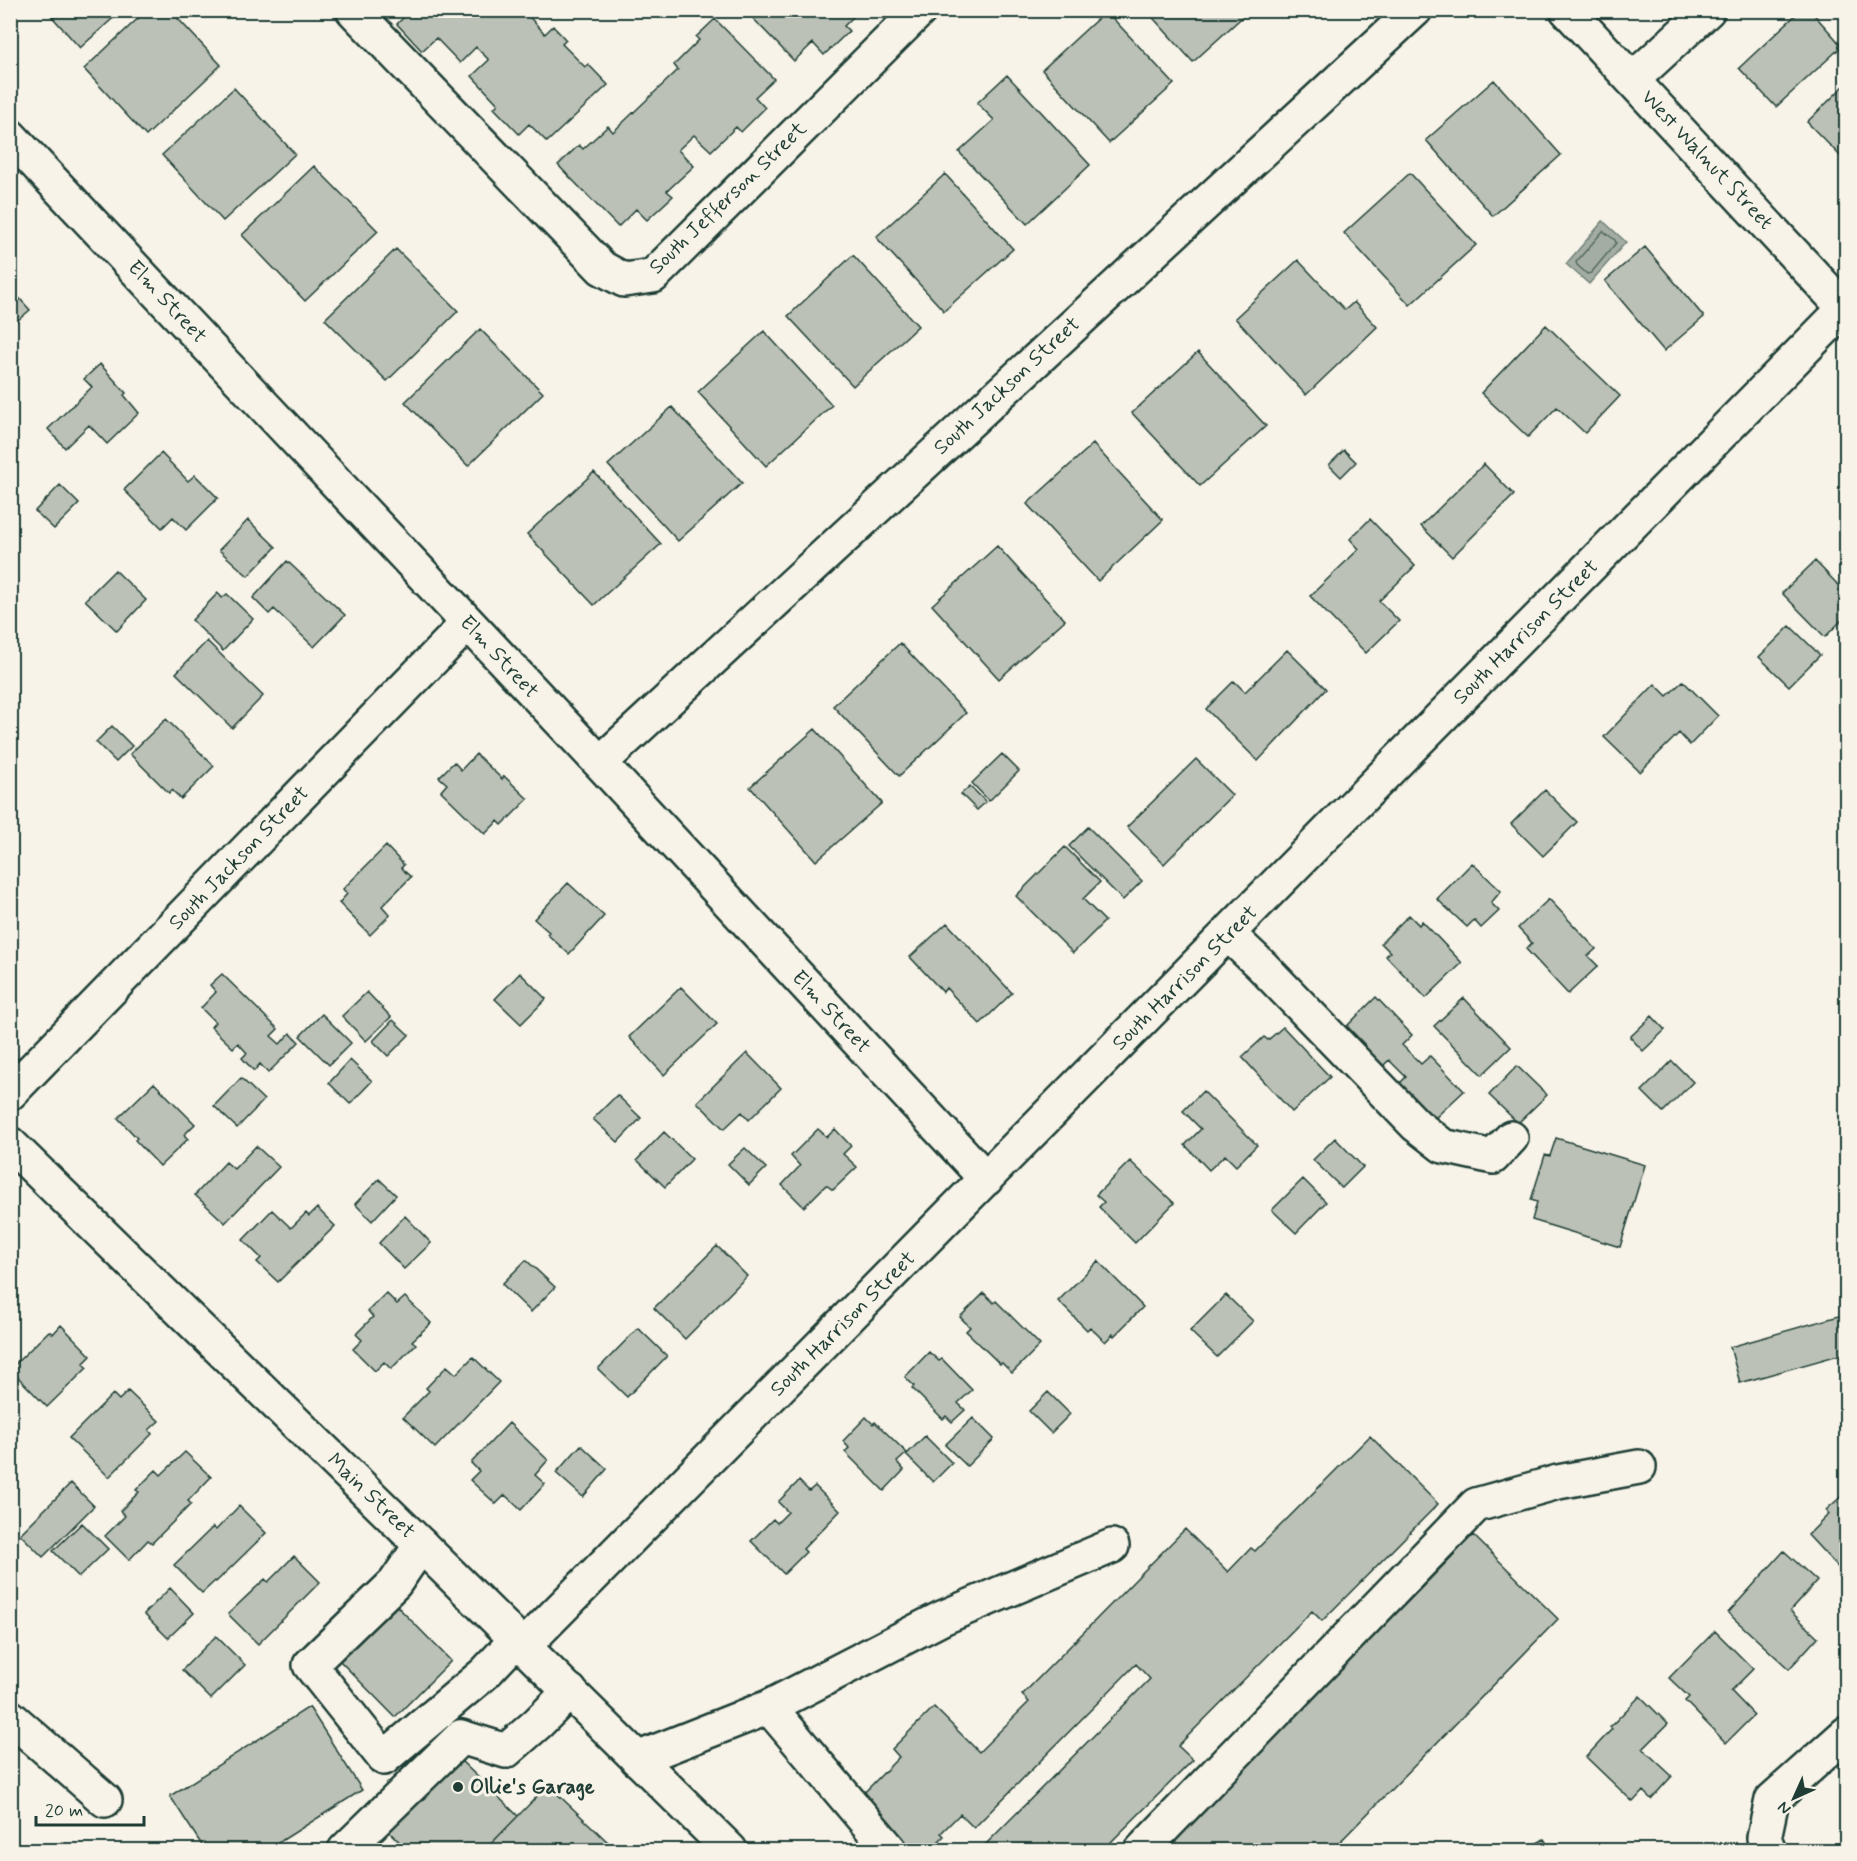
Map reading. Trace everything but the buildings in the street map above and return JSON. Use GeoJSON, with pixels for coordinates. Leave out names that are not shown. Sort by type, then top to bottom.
{"type":"FeatureCollection","features":[{"type":"Feature","properties":{"kind":"street","name":"South Jefferson Street"},"geometry":{"type":"LineString","coordinates":[[353,10],[602,267],[624,280],[653,276],[920,10]]}},
{"type":"Feature","properties":{"kind":"street","name":"South Jackson Street"},"geometry":{"type":"LineString","coordinates":[[600,763],[1415,10]]}},
{"type":"Feature","properties":{"kind":"street","name":"West Walnut Street"},"geometry":{"type":"LineString","coordinates":[[1567,10],[1846,309]]}},
{"type":"Feature","properties":{"kind":"street"},"geometry":{"type":"LineString","coordinates":[[1632,80],[1707,10]]}},
{"type":"Feature","properties":{"kind":"street","name":"Elm Street"},"geometry":{"type":"LineString","coordinates":[[10,136],[600,763],[986,1179]]}},
{"type":"Feature","properties":{"kind":"street","name":"South Harrison Street"},"geometry":{"type":"LineString","coordinates":[[421,1545],[395,1583],[310,1665],[384,1758],[520,1643],[986,1179],[1846,309]]}},
{"type":"Feature","properties":{"kind":"street","name":"South Jackson Street"},"geometry":{"type":"LineString","coordinates":[[10,1093],[468,623]]}},
{"type":"Feature","properties":{"kind":"street"},"geometry":{"type":"LineString","coordinates":[[1228,934],[1416,1125],[1443,1146],[1493,1157],[1511,1138]]}},
{"type":"Feature","properties":{"kind":"street","name":"Main Street"},"geometry":{"type":"LineString","coordinates":[[10,1144],[570,1691],[729,1851]]}},
{"type":"Feature","properties":{"kind":"street"},"geometry":{"type":"LineString","coordinates":[[1142,1851],[1476,1505],[1558,1482],[1639,1467]]}},
{"type":"Feature","properties":{"kind":"street"},"geometry":{"type":"LineString","coordinates":[[637,1759],[769,1707],[942,1617],[1112,1546]]}},
{"type":"Feature","properties":{"kind":"street"},"geometry":{"type":"LineString","coordinates":[[345,1851],[461,1737],[506,1751],[570,1691]]}},
{"type":"Feature","properties":{"kind":"street"},"geometry":{"type":"LineString","coordinates":[[769,1707],[890,1851]]}},
{"type":"Feature","properties":{"kind":"street"},"geometry":{"type":"LineString","coordinates":[[10,1717],[105,1800]]}},
{"type":"Feature","properties":{"kind":"street"},"geometry":{"type":"LineString","coordinates":[[1769,1851],[1764,1838],[1772,1800],[1846,1734]]}},
{"type":"Feature","properties":{"kind":"water"},"geometry":{"type":"Polygon","coordinates":[[[1603,221],[1626,242],[1589,284],[1566,264],[1603,221]]]}},
{"type":"Feature","properties":{"kind":"place","name":"Ollie's Garage"},"geometry":{"type":"Point","coordinates":[458,1787]}}]}
